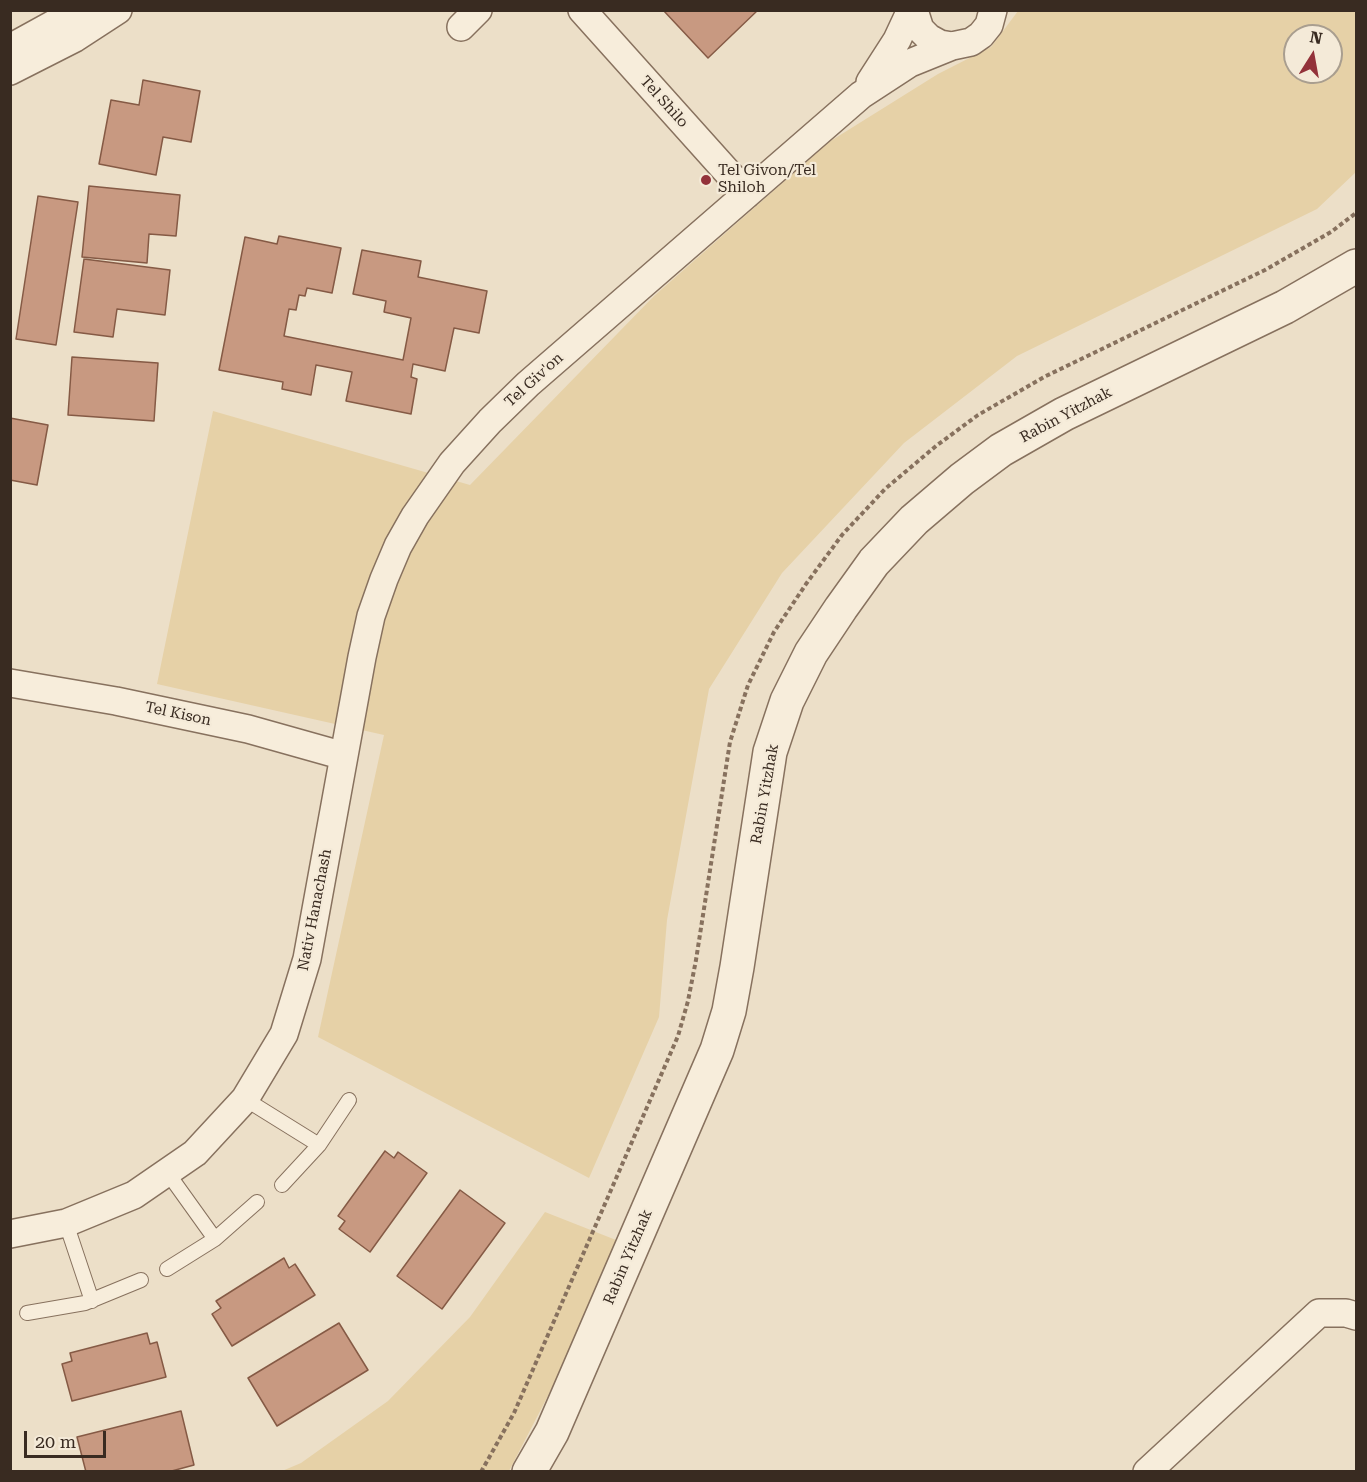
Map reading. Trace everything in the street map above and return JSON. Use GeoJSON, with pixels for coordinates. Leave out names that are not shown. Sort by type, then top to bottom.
{"type":"FeatureCollection","features":[{"type":"Feature","properties":{"kind":"street"},"geometry":{"type":"LineString","coordinates":[[10,48],[79,10]]}},
{"type":"Feature","properties":{"kind":"street"},"geometry":{"type":"LineString","coordinates":[[10,71],[75,39],[118,10]]}},
{"type":"Feature","properties":{"kind":"street","name":"Tel Shilo"},"geometry":{"type":"LineString","coordinates":[[582,10],[747,194]]}},
{"type":"Feature","properties":{"kind":"street"},"geometry":{"type":"LineString","coordinates":[[912,10],[920,29],[929,38],[940,44],[952,46]]}},
{"type":"Feature","properties":{"kind":"street","name":"Tel Giv'on"},"geometry":{"type":"LineString","coordinates":[[861,95],[891,50],[912,10]]}},
{"type":"Feature","properties":{"kind":"street","name":"Tel Giv'on"},"geometry":{"type":"LineString","coordinates":[[344,756],[371,616],[384,579],[415,516],[433,488],[471,441],[528,384],[861,95],[910,63],[952,46],[971,42],[989,26],[993,10]]}},
{"type":"Feature","properties":{"kind":"street","name":"Rabin Yitzhak"},"geometry":{"type":"LineString","coordinates":[[529,1472],[552,1432],[717,1050],[729,1011],[737,967],[770,752],[792,691],[811,653],[841,608],[874,562],[914,520],[1001,450],[1064,414],[1285,307],[1356,266]]}},
{"type":"Feature","properties":{"kind":"street","name":"Tel Kison"},"geometry":{"type":"LineString","coordinates":[[10,682],[116,701],[248,729],[344,756]]}},
{"type":"Feature","properties":{"kind":"street","name":"Nativ Hanachash"},"geometry":{"type":"LineString","coordinates":[[10,1234],[66,1224],[134,1195],[195,1153],[245,1099],[284,1034],[307,959],[344,756]]}},
{"type":"Feature","properties":{"kind":"street"},"geometry":{"type":"LineString","coordinates":[[1148,1472],[1319,1313],[1346,1313],[1356,1316]]}},
{"type":"Feature","properties":{"kind":"lane"},"geometry":{"type":"LineString","coordinates":[[245,1099],[319,1145]]}},
{"type":"Feature","properties":{"kind":"lane"},"geometry":{"type":"LineString","coordinates":[[282,1185],[319,1145],[349,1100]]}},
{"type":"Feature","properties":{"kind":"lane"},"geometry":{"type":"LineString","coordinates":[[167,1172],[215,1239]]}},
{"type":"Feature","properties":{"kind":"lane"},"geometry":{"type":"LineString","coordinates":[[167,1269],[215,1239],[256,1202]]}},
{"type":"Feature","properties":{"kind":"lane"},"geometry":{"type":"LineString","coordinates":[[66,1224],[92,1301]]}},
{"type":"Feature","properties":{"kind":"lane"},"geometry":{"type":"LineString","coordinates":[[27,1313],[92,1301],[141,1280]]}},
{"type":"Feature","properties":{"kind":"path"},"geometry":{"type":"LineString","coordinates":[[481,1472],[514,1413],[678,1036],[696,960],[730,742],[748,685],[774,632],[806,584],[842,535],[885,489],[936,446],[978,415],[1044,377],[1265,270],[1331,232],[1356,213]]}},
{"type":"Feature","properties":{"kind":"sand"},"geometry":{"type":"Polygon","coordinates":[[[1018,11],[1356,11],[1356,172],[1317,209],[1017,356],[904,443],[782,573],[709,689],[667,920],[659,1017],[589,1178],[318,1037],[384,735],[157,684],[213,411],[470,485],[654,296],[829,142],[938,74],[991,47],[1018,11]]]}},
{"type":"Feature","properties":{"kind":"sand"},"geometry":{"type":"Polygon","coordinates":[[[545,1212],[616,1240],[553,1386],[509,1471],[282,1471],[301,1463],[388,1401],[470,1317],[545,1212]]]}},
{"type":"Feature","properties":{"kind":"building"},"geometry":{"type":"Polygon","coordinates":[[[663,10],[758,10],[708,58],[663,10]]]}},
{"type":"Feature","properties":{"kind":"building"},"geometry":{"type":"Polygon","coordinates":[[[143,80],[200,91],[191,142],[163,137],[156,175],[99,164],[111,100],[139,105],[143,80]]]}},
{"type":"Feature","properties":{"kind":"building"},"geometry":{"type":"Polygon","coordinates":[[[89,186],[180,195],[176,236],[149,234],[147,263],[82,257],[89,186]]]}},
{"type":"Feature","properties":{"kind":"building"},"geometry":{"type":"Polygon","coordinates":[[[38,196],[78,202],[56,345],[16,339],[38,196]]]}},
{"type":"Feature","properties":{"kind":"building"},"geometry":{"type":"Polygon","coordinates":[[[279,236],[341,248],[332,293],[307,288],[305,296],[299,295],[296,310],[289,309],[284,336],[403,360],[411,318],[384,312],[386,301],[353,294],[362,250],[421,261],[418,277],[487,291],[479,333],[454,328],[445,371],[413,364],[411,377],[417,379],[411,414],[346,401],[352,372],[316,365],[311,395],[282,389],[283,382],[219,370],[245,237],[277,244],[279,236]]]}},
{"type":"Feature","properties":{"kind":"building"},"geometry":{"type":"Polygon","coordinates":[[[84,259],[170,270],[165,315],[117,309],[113,337],[74,332],[84,259]]]}},
{"type":"Feature","properties":{"kind":"building"},"geometry":{"type":"Polygon","coordinates":[[[72,357],[158,363],[154,421],[68,415],[72,357]]]}},
{"type":"Feature","properties":{"kind":"building"},"geometry":{"type":"Polygon","coordinates":[[[10,418],[48,425],[37,485],[10,480],[10,418]]]}},
{"type":"Feature","properties":{"kind":"building"},"geometry":{"type":"Polygon","coordinates":[[[385,1151],[394,1158],[398,1152],[427,1173],[370,1252],[339,1229],[345,1221],[338,1216],[385,1151]]]}},
{"type":"Feature","properties":{"kind":"building"},"geometry":{"type":"Polygon","coordinates":[[[460,1190],[505,1223],[442,1309],[397,1276],[460,1190]]]}},
{"type":"Feature","properties":{"kind":"building"},"geometry":{"type":"Polygon","coordinates":[[[284,1258],[289,1268],[295,1264],[315,1295],[232,1346],[212,1314],[221,1308],[216,1301],[284,1258]]]}},
{"type":"Feature","properties":{"kind":"building"},"geometry":{"type":"Polygon","coordinates":[[[339,1323],[368,1370],[277,1426],[248,1378],[339,1323]]]}},
{"type":"Feature","properties":{"kind":"building"},"geometry":{"type":"Polygon","coordinates":[[[147,1333],[150,1344],[157,1342],[166,1377],[72,1401],[62,1364],[72,1361],[70,1353],[147,1333]]]}},
{"type":"Feature","properties":{"kind":"building"},"geometry":{"type":"Polygon","coordinates":[[[181,1411],[194,1465],[168,1472],[86,1472],[77,1437],[181,1411]]]}},
{"type":"Feature","properties":{"kind":"place","name":"Tel Givon/Tel Shiloh"},"geometry":{"type":"Point","coordinates":[706,180]}}]}
